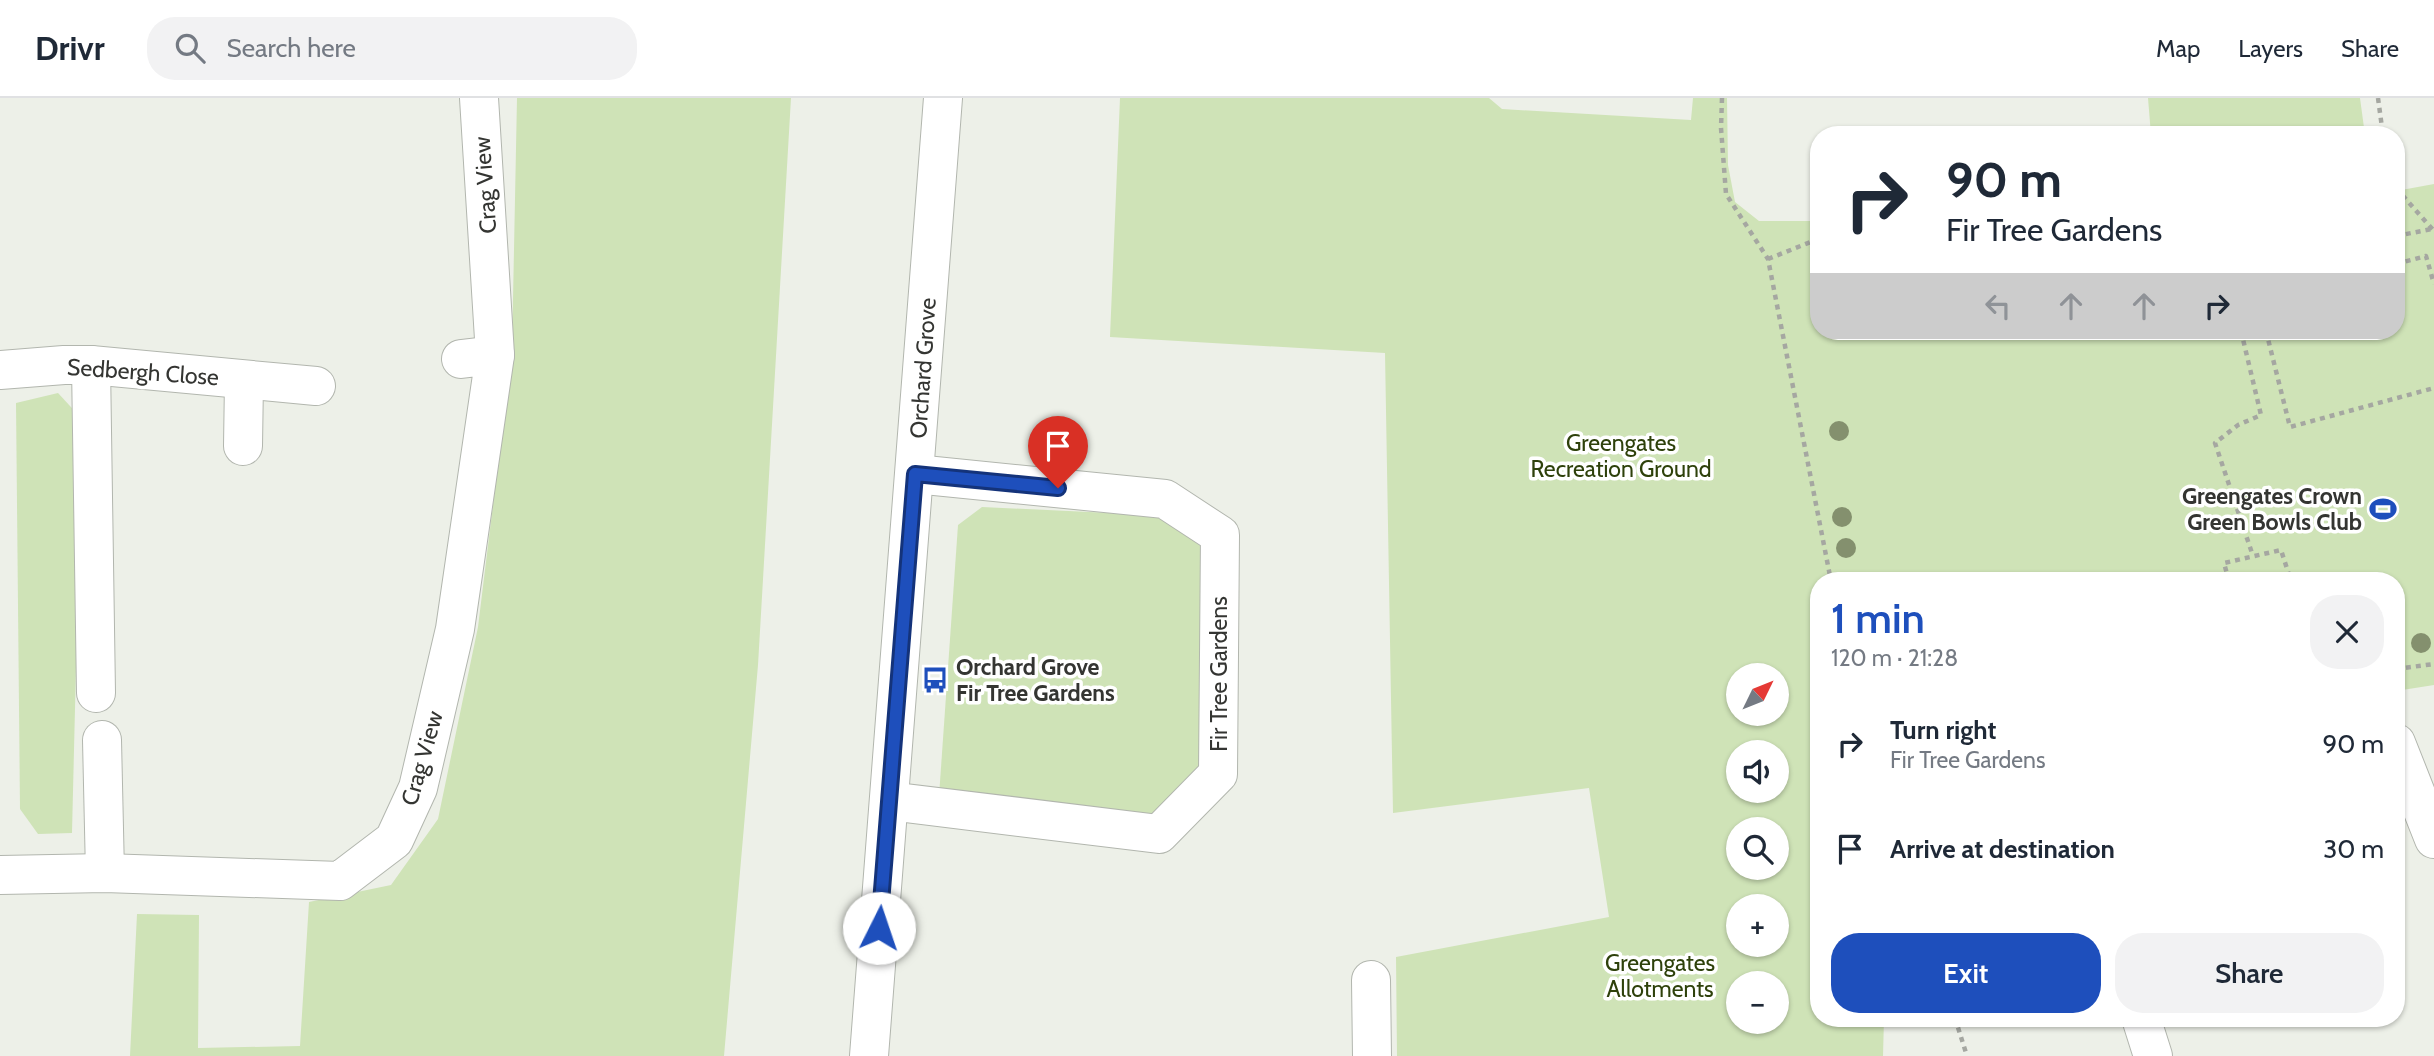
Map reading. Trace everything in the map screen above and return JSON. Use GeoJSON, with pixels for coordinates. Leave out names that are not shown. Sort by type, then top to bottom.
{"type":"FeatureCollection","features":[{"type":"Feature","properties":{"kind":"street","name":"Crag View"},"geometry":{"type":"LineString","coordinates":[[0,875],[105,873],[340,881],[394,840],[418,788],[455,629],[478,357],[479,98]]}},
{"type":"Feature","properties":{"kind":"street","name":"Orchard Grove"},"geometry":{"type":"LineString","coordinates":[[869,1056],[943,98]]}},
{"type":"Feature","properties":{"kind":"street"},"geometry":{"type":"LineString","coordinates":[[91,365],[96,693]]}},
{"type":"Feature","properties":{"kind":"street","name":"Sedbergh Close"},"geometry":{"type":"LineString","coordinates":[[0,370],[91,365],[316,386]]}},
{"type":"Feature","properties":{"kind":"street","name":"Sedbergh Close"},"geometry":{"type":"LineString","coordinates":[[243,446],[244,381]]}},
{"type":"Feature","properties":{"kind":"street","name":"Fir Tree Gardens"},"geometry":{"type":"LineString","coordinates":[[889,801],[1159,834],[1218,774],[1220,535],[1165,499],[915,474]]}},
{"type":"Feature","properties":{"kind":"street"},"geometry":{"type":"LineString","coordinates":[[102,740],[105,873]]}},
{"type":"Feature","properties":{"kind":"street"},"geometry":{"type":"LineString","coordinates":[[2405,766],[2434,839]]}},
{"type":"Feature","properties":{"kind":"street"},"geometry":{"type":"LineString","coordinates":[[1371,980],[1372,1056]]}},
{"type":"Feature","properties":{"kind":"street"},"geometry":{"type":"LineString","coordinates":[[2144,1027],[2153,1056]]}},
{"type":"Feature","properties":{"kind":"path"},"geometry":{"type":"LineString","coordinates":[[1722,98],[1721,128],[1726,194],[1768,259],[1829,572]]}},
{"type":"Feature","properties":{"kind":"path"},"geometry":{"type":"LineString","coordinates":[[2378,98],[2383,126]]}},
{"type":"Feature","properties":{"kind":"path"},"geometry":{"type":"LineString","coordinates":[[2405,198],[2433,230]]}},
{"type":"Feature","properties":{"kind":"path"},"geometry":{"type":"LineString","coordinates":[[2405,235],[2433,230]]}},
{"type":"Feature","properties":{"kind":"path"},"geometry":{"type":"LineString","coordinates":[[1768,259],[1810,242]]}},
{"type":"Feature","properties":{"kind":"path"},"geometry":{"type":"LineString","coordinates":[[2405,262],[2426,256],[2434,284]]}},
{"type":"Feature","properties":{"kind":"path"},"geometry":{"type":"LineString","coordinates":[[2243,340],[2261,415],[2238,425],[2215,443],[2253,556]]}},
{"type":"Feature","properties":{"kind":"path"},"geometry":{"type":"LineString","coordinates":[[2268,340],[2290,427],[2434,388]]}},
{"type":"Feature","properties":{"kind":"path"},"geometry":{"type":"LineString","coordinates":[[2226,572],[2224,563],[2281,550],[2288,572]]}},
{"type":"Feature","properties":{"kind":"path"},"geometry":{"type":"LineString","coordinates":[[2405,668],[2434,664]]}},
{"type":"Feature","properties":{"kind":"path"},"geometry":{"type":"LineString","coordinates":[[1958,1027],[1967,1056]]}},
{"type":"Feature","properties":{"kind":"green space"},"geometry":{"type":"Polygon","coordinates":[[[517,98],[791,98],[758,665],[724,1056],[130,1056],[137,914],[199,915],[198,1048],[300,1046],[309,902],[391,885],[438,819],[478,627],[512,350],[517,98]]]}},
{"type":"Feature","properties":{"kind":"green space","name":"Greengates Recreation Ground"},"geometry":{"type":"Polygon","coordinates":[[[1120,98],[1489,98],[1502,109],[1691,120],[1693,98],[1727,98],[1728,165],[1735,202],[1759,221],[1810,221],[1810,340],[2405,340],[2405,189],[2434,184],[2434,685],[2405,690],[2405,572],[1810,572],[1810,1027],[1884,1027],[1883,1056],[1397,1056],[1396,957],[1609,917],[1589,788],[1393,813],[1385,353],[1110,337],[1120,98]]]}},
{"type":"Feature","properties":{"kind":"green space"},"geometry":{"type":"Polygon","coordinates":[[[2148,98],[2360,98],[2364,126],[2150,126],[2148,98]]]}},
{"type":"Feature","properties":{"kind":"green space"},"geometry":{"type":"Polygon","coordinates":[[[58,393],[82,419],[72,833],[38,834],[20,809],[16,403],[58,393]]]}},
{"type":"Feature","properties":{"kind":"green space"},"geometry":{"type":"Polygon","coordinates":[[[982,507],[1173,516],[1212,541],[1203,789],[1158,820],[939,796],[958,525],[982,507]]]}},
{"type":"Feature","properties":{"kind":"place","name":"Greengates Crown Green Bowls Club"},"geometry":{"type":"Point","coordinates":[2383,509]}},
{"type":"Feature","properties":{"kind":"place","name":"Orchard Grove Fir Tree Gardens"},"geometry":{"type":"Point","coordinates":[935,680]}},
{"type":"Feature","properties":{"kind":"route"},"geometry":{"type":"LineString","coordinates":[[879,928],[915,474],[1058,488]]}},
{"type":"Feature","properties":{"kind":"park label","name":"Greengates Allotments"},"geometry":{"type":"Point","coordinates":[1660,976]}}]}
